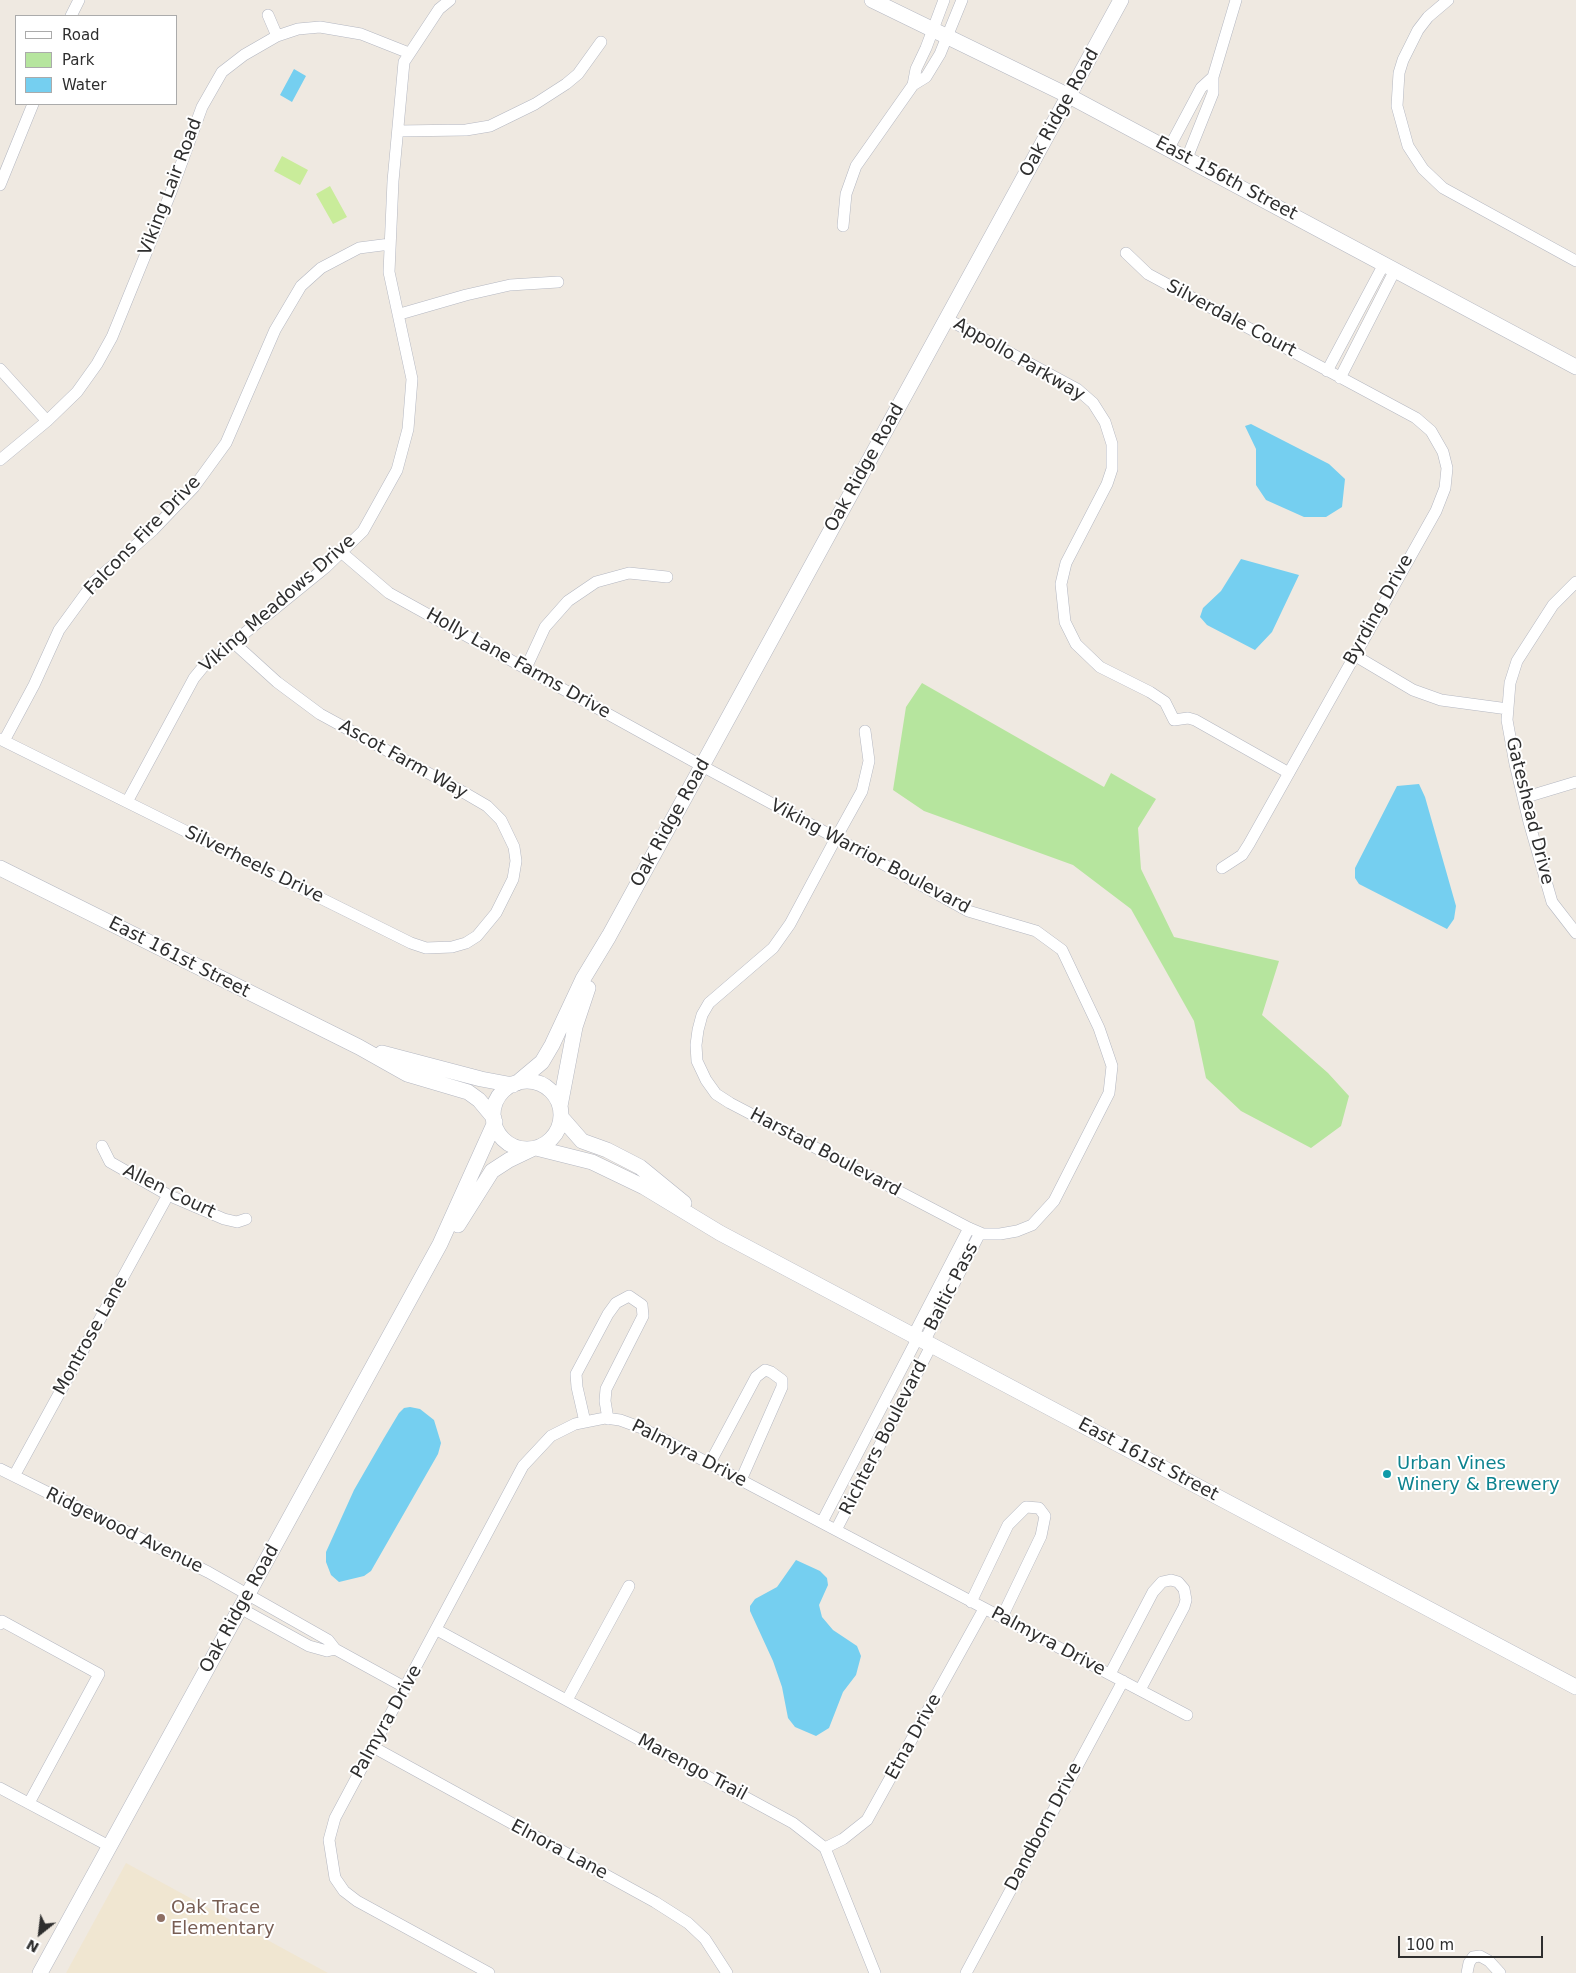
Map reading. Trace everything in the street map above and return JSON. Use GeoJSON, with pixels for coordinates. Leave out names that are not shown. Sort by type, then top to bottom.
{"type":"FeatureCollection","features":[{"type":"Feature","properties":{"kind":"street"},"geometry":{"type":"LineString","coordinates":[[71,15],[78,0]]}},
{"type":"Feature","properties":{"kind":"street","name":"Viking Meadows Drive"},"geometry":{"type":"LineString","coordinates":[[127,802],[194,678],[203,667],[234,643],[363,531],[397,470],[408,429],[412,379],[400,314],[389,272],[404,62],[439,9],[450,0]]}},
{"type":"Feature","properties":{"kind":"street","name":"East 156th Street"},"geometry":{"type":"LineString","coordinates":[[872,0],[1069,96],[1169,148],[1576,367]]}},
{"type":"Feature","properties":{"kind":"street"},"geometry":{"type":"LineString","coordinates":[[913,85],[916,69],[944,0]]}},
{"type":"Feature","properties":{"kind":"street"},"geometry":{"type":"LineString","coordinates":[[843,226],[846,194],[856,166],[913,85],[926,77],[948,37],[962,0]]}},
{"type":"Feature","properties":{"kind":"street","name":"Oak Ridge Road"},"geometry":{"type":"LineString","coordinates":[[515,1084],[542,1062],[583,979],[609,936],[1121,0]]}},
{"type":"Feature","properties":{"kind":"street"},"geometry":{"type":"LineString","coordinates":[[1187,158],[1213,93],[1213,77],[1236,0]]}},
{"type":"Feature","properties":{"kind":"street"},"geometry":{"type":"LineString","coordinates":[[1448,0],[1428,17],[1406,52],[1399,73],[1397,90],[1397,106],[1403,135],[1414,157],[1443,188],[1576,261]]}},
{"type":"Feature","properties":{"kind":"street"},"geometry":{"type":"LineString","coordinates":[[268,15],[277,36]]}},
{"type":"Feature","properties":{"kind":"street","name":"Viking Lair Road"},"geometry":{"type":"LineString","coordinates":[[0,460],[47,421],[77,392],[112,337],[171,192],[202,107],[222,72],[244,55],[277,36],[298,29],[320,27],[361,34],[409,53]]}},
{"type":"Feature","properties":{"kind":"street"},"geometry":{"type":"LineString","coordinates":[[398,131],[466,130],[497,123],[535,104],[566,84],[578,74],[601,42]]}},
{"type":"Feature","properties":{"kind":"street"},"geometry":{"type":"LineString","coordinates":[[1169,148],[1201,88],[1213,77]]}},
{"type":"Feature","properties":{"kind":"street"},"geometry":{"type":"LineString","coordinates":[[0,185],[33,105]]}},
{"type":"Feature","properties":{"kind":"street","name":"Falcons Fire Drive"},"geometry":{"type":"LineString","coordinates":[[2,740],[59,630],[94,582],[153,530],[194,487],[226,443],[275,330],[288,305],[301,286],[321,268],[359,248],[390,244]]}},
{"type":"Feature","properties":{"kind":"street","name":"Silverdale Court"},"geometry":{"type":"LineString","coordinates":[[1126,253],[1148,274],[1340,378]]}},
{"type":"Feature","properties":{"kind":"street"},"geometry":{"type":"LineString","coordinates":[[1327,371],[1390,267]]}},
{"type":"Feature","properties":{"kind":"street"},"geometry":{"type":"LineString","coordinates":[[1340,378],[1390,267]]}},
{"type":"Feature","properties":{"kind":"street"},"geometry":{"type":"LineString","coordinates":[[400,314],[466,295],[510,286],[558,282]]}},
{"type":"Feature","properties":{"kind":"street","name":"Appollo Parkway"},"geometry":{"type":"LineString","coordinates":[[947,319],[1077,389],[1093,403],[1100,413],[1112,444],[1112,469],[1107,484],[1062,573],[1060,596],[1064,622],[1076,644],[1092,661],[1165,702],[1174,720],[1188,718],[1195,720],[1289,773]]}},
{"type":"Feature","properties":{"kind":"street"},"geometry":{"type":"LineString","coordinates":[[0,369],[47,421]]}},
{"type":"Feature","properties":{"kind":"street","name":"Byrding Drive"},"geometry":{"type":"LineString","coordinates":[[1222,868],[1242,855],[1436,511],[1445,488],[1447,468],[1443,452],[1431,431],[1416,418],[1340,378]]}},
{"type":"Feature","properties":{"kind":"street","name":"Holly Lane Farms Drive"},"geometry":{"type":"LineString","coordinates":[[341,552],[389,593],[702,766]]}},
{"type":"Feature","properties":{"kind":"street"},"geometry":{"type":"LineString","coordinates":[[526,668],[545,627],[568,601],[596,582],[629,573],[667,577]]}},
{"type":"Feature","properties":{"kind":"street","name":"Gateshead Drive"},"geometry":{"type":"LineString","coordinates":[[1576,582],[1553,605],[1517,661],[1510,683],[1507,720],[1523,798],[1552,902],[1576,933]]}},
{"type":"Feature","properties":{"kind":"street","name":"Ascot Farm Way"},"geometry":{"type":"LineString","coordinates":[[234,643],[276,682],[320,714],[487,806],[501,820],[510,834],[516,861],[513,879],[501,905]]}},
{"type":"Feature","properties":{"kind":"street"},"geometry":{"type":"LineString","coordinates":[[1354,655],[1413,690],[1461,704],[1508,709]]}},
{"type":"Feature","properties":{"kind":"street"},"geometry":{"type":"LineString","coordinates":[[836,838],[862,791],[869,761],[865,731]]}},
{"type":"Feature","properties":{"kind":"street","name":"Silverheels Drive"},"geometry":{"type":"LineString","coordinates":[[2,740],[411,943],[426,948],[452,947],[466,943],[488,924],[501,905]]}},
{"type":"Feature","properties":{"kind":"street","name":"Viking Warrior Boulevard"},"geometry":{"type":"LineString","coordinates":[[702,766],[968,911],[1036,931],[1062,950],[1099,1028],[1112,1066],[1109,1093],[1054,1201],[1044,1214],[1032,1225],[1016,1231],[1000,1234],[980,1233]]}},
{"type":"Feature","properties":{"kind":"street"},"geometry":{"type":"LineString","coordinates":[[1523,798],[1576,782]]}},
{"type":"Feature","properties":{"kind":"street","name":"Harstad Boulevard"},"geometry":{"type":"LineString","coordinates":[[836,838],[790,924],[774,948],[709,1003],[702,1015],[698,1030],[696,1045],[697,1061],[706,1080],[716,1094],[730,1103],[980,1233]]}},
{"type":"Feature","properties":{"kind":"street","name":"East 161st Street"},"geometry":{"type":"LineString","coordinates":[[0,868],[359,1047],[407,1074],[468,1092],[479,1100],[494,1120]]}},
{"type":"Feature","properties":{"kind":"street","name":"Oak Ridge Road"},"geometry":{"type":"LineString","coordinates":[[561,1112],[575,1027],[609,936]]}},
{"type":"Feature","properties":{"kind":"street","name":"East 161st Street"},"geometry":{"type":"LineString","coordinates":[[359,1047],[481,1079],[515,1084]]}},
{"type":"Feature","properties":{"kind":"street"},"geometry":{"type":"LineString","coordinates":[[538,1083],[548,1088],[561,1112],[559,1128],[553,1137],[535,1148],[523,1149],[512,1145],[503,1138],[494,1120],[494,1107],[499,1096],[515,1084],[538,1083]]}},
{"type":"Feature","properties":{"kind":"street","name":"East 161st Street"},"geometry":{"type":"LineString","coordinates":[[561,1112],[582,1141],[607,1150],[640,1167],[720,1233]]}},
{"type":"Feature","properties":{"kind":"street","name":"Oak Ridge Road"},"geometry":{"type":"LineString","coordinates":[[40,1973],[440,1244],[494,1120]]}},
{"type":"Feature","properties":{"kind":"street","name":"Allen Court"},"geometry":{"type":"LineString","coordinates":[[102,1146],[110,1162],[168,1195],[224,1219],[237,1222],[246,1219]]}},
{"type":"Feature","properties":{"kind":"street","name":"Oak Ridge Road"},"geometry":{"type":"LineString","coordinates":[[440,1244],[452,1233],[492,1171],[509,1160],[535,1148]]}},
{"type":"Feature","properties":{"kind":"street","name":"East 161st Street"},"geometry":{"type":"LineString","coordinates":[[535,1148],[592,1162],[644,1187],[720,1233],[921,1341],[1576,1687]]}},
{"type":"Feature","properties":{"kind":"street","name":"Montrose Lane"},"geometry":{"type":"LineString","coordinates":[[14,1476],[168,1195]]}},
{"type":"Feature","properties":{"kind":"street","name":"Baltic Pass"},"geometry":{"type":"LineString","coordinates":[[921,1341],[969,1228]]}},
{"type":"Feature","properties":{"kind":"street","name":"Baltic Pass"},"geometry":{"type":"LineString","coordinates":[[921,1341],[980,1233]]}},
{"type":"Feature","properties":{"kind":"street"},"geometry":{"type":"LineString","coordinates":[[585,1422],[576,1387],[576,1374],[608,1314],[616,1303],[629,1296],[642,1305],[643,1316],[606,1389],[608,1418]]}},
{"type":"Feature","properties":{"kind":"street","name":"Richters Boulevard"},"geometry":{"type":"LineString","coordinates":[[822,1522],[921,1341]]}},
{"type":"Feature","properties":{"kind":"street","name":"Richters Boulevard"},"geometry":{"type":"LineString","coordinates":[[836,1530],[921,1341]]}},
{"type":"Feature","properties":{"kind":"street"},"geometry":{"type":"LineString","coordinates":[[710,1463],[756,1376],[765,1370],[771,1372],[782,1380],[782,1387],[741,1480]]}},
{"type":"Feature","properties":{"kind":"street","name":"Palmyra Drive"},"geometry":{"type":"LineString","coordinates":[[489,1973],[357,1901],[344,1891],[335,1878],[329,1850],[331,1830],[335,1818],[524,1466],[551,1436],[559,1430],[585,1422],[608,1418],[642,1428],[1187,1715]]}},
{"type":"Feature","properties":{"kind":"street","name":"Ridgewood Avenue"},"geometry":{"type":"LineString","coordinates":[[0,1469],[176,1555],[244,1601],[328,1640],[334,1649],[406,1688]]}},
{"type":"Feature","properties":{"kind":"street"},"geometry":{"type":"LineString","coordinates":[[972,1602],[1008,1525],[1026,1507],[1039,1508],[1045,1516],[1041,1536],[1002,1617]]}},
{"type":"Feature","properties":{"kind":"street"},"geometry":{"type":"LineString","coordinates":[[1110,1674],[1153,1592],[1162,1582],[1171,1580],[1178,1582],[1184,1589],[1186,1600],[1184,1607],[1140,1690]]}},
{"type":"Feature","properties":{"kind":"street"},"geometry":{"type":"LineString","coordinates":[[567,1700],[629,1586]]}},
{"type":"Feature","properties":{"kind":"street","name":"Etna Drive"},"geometry":{"type":"LineString","coordinates":[[825,1848],[844,1839],[868,1820],[984,1608]]}},
{"type":"Feature","properties":{"kind":"street"},"geometry":{"type":"LineString","coordinates":[[0,1624],[2,1621],[99,1674],[28,1803]]}},
{"type":"Feature","properties":{"kind":"street","name":"Marengo Trail"},"geometry":{"type":"LineString","coordinates":[[437,1630],[793,1823],[825,1848]]}},
{"type":"Feature","properties":{"kind":"street","name":"Dandborn Drive"},"geometry":{"type":"LineString","coordinates":[[966,1973],[1123,1681]]}},
{"type":"Feature","properties":{"kind":"street","name":"Elnora Lane"},"geometry":{"type":"LineString","coordinates":[[373,1747],[655,1902],[688,1923],[705,1939],[727,1973]]}},
{"type":"Feature","properties":{"kind":"street"},"geometry":{"type":"LineString","coordinates":[[0,1788],[109,1846]]}},
{"type":"Feature","properties":{"kind":"street"},"geometry":{"type":"LineString","coordinates":[[825,1848],[875,1973]]}},
{"type":"Feature","properties":{"kind":"street"},"geometry":{"type":"LineString","coordinates":[[1467,1973],[1469,1963],[1473,1957],[1480,1956],[1489,1961],[1500,1973]]}},
{"type":"Feature","properties":{"kind":"shaded area","name":"Oak Trace Elementary"},"geometry":{"type":"Polygon","coordinates":[[[126,1863],[328,1973],[66,1973],[126,1863]]]}},
{"type":"Feature","properties":{"kind":"green space"},"geometry":{"type":"Polygon","coordinates":[[[282,156],[308,170],[300,185],[274,171],[282,156]]]}},
{"type":"Feature","properties":{"kind":"green space"},"geometry":{"type":"Polygon","coordinates":[[[330,186],[347,217],[333,224],[316,194],[330,186]]]}},
{"type":"Feature","properties":{"kind":"green space"},"geometry":{"type":"Polygon","coordinates":[[[922,683],[1104,787],[1111,773],[1156,799],[1138,828],[1141,869],[1174,937],[1279,961],[1262,1015],[1328,1073],[1349,1096],[1341,1126],[1311,1148],[1241,1111],[1206,1078],[1194,1021],[1131,909],[1073,865],[924,811],[893,790],[906,707],[922,683]]]}},
{"type":"Feature","properties":{"kind":"water"},"geometry":{"type":"Polygon","coordinates":[[[294,69],[306,76],[292,102],[280,95],[294,69]]]}},
{"type":"Feature","properties":{"kind":"water"},"geometry":{"type":"Polygon","coordinates":[[[1251,424],[1329,464],[1345,479],[1342,507],[1326,517],[1304,517],[1266,500],[1256,485],[1256,449],[1245,426],[1251,424]]]}},
{"type":"Feature","properties":{"kind":"water"},"geometry":{"type":"Polygon","coordinates":[[[1241,559],[1299,575],[1272,632],[1255,650],[1207,625],[1200,617],[1203,608],[1221,591],[1241,559]]]}},
{"type":"Feature","properties":{"kind":"water"},"geometry":{"type":"Polygon","coordinates":[[[1419,784],[1425,797],[1456,906],[1454,919],[1447,929],[1359,884],[1355,878],[1355,868],[1397,786],[1419,784]]]}},
{"type":"Feature","properties":{"kind":"water"},"geometry":{"type":"Polygon","coordinates":[[[404,1408],[420,1409],[434,1420],[441,1443],[438,1454],[371,1571],[364,1576],[339,1582],[331,1575],[326,1562],[326,1552],[354,1490],[384,1438],[399,1413],[404,1408]]]}},
{"type":"Feature","properties":{"kind":"water"},"geometry":{"type":"Polygon","coordinates":[[[796,1560],[820,1571],[827,1578],[828,1585],[819,1605],[822,1617],[833,1630],[857,1646],[861,1656],[856,1675],[843,1692],[829,1728],[816,1736],[795,1727],[788,1718],[782,1687],[773,1661],[750,1611],[750,1606],[755,1599],[777,1587],[796,1560]]]}},
{"type":"Feature","properties":{"kind":"place","name":"Urban Vines Winery & Brewery"},"geometry":{"type":"Point","coordinates":[1387,1474]}},
{"type":"Feature","properties":{"kind":"place","name":"Oak Trace Elementary"},"geometry":{"type":"Point","coordinates":[161,1918]}}]}
